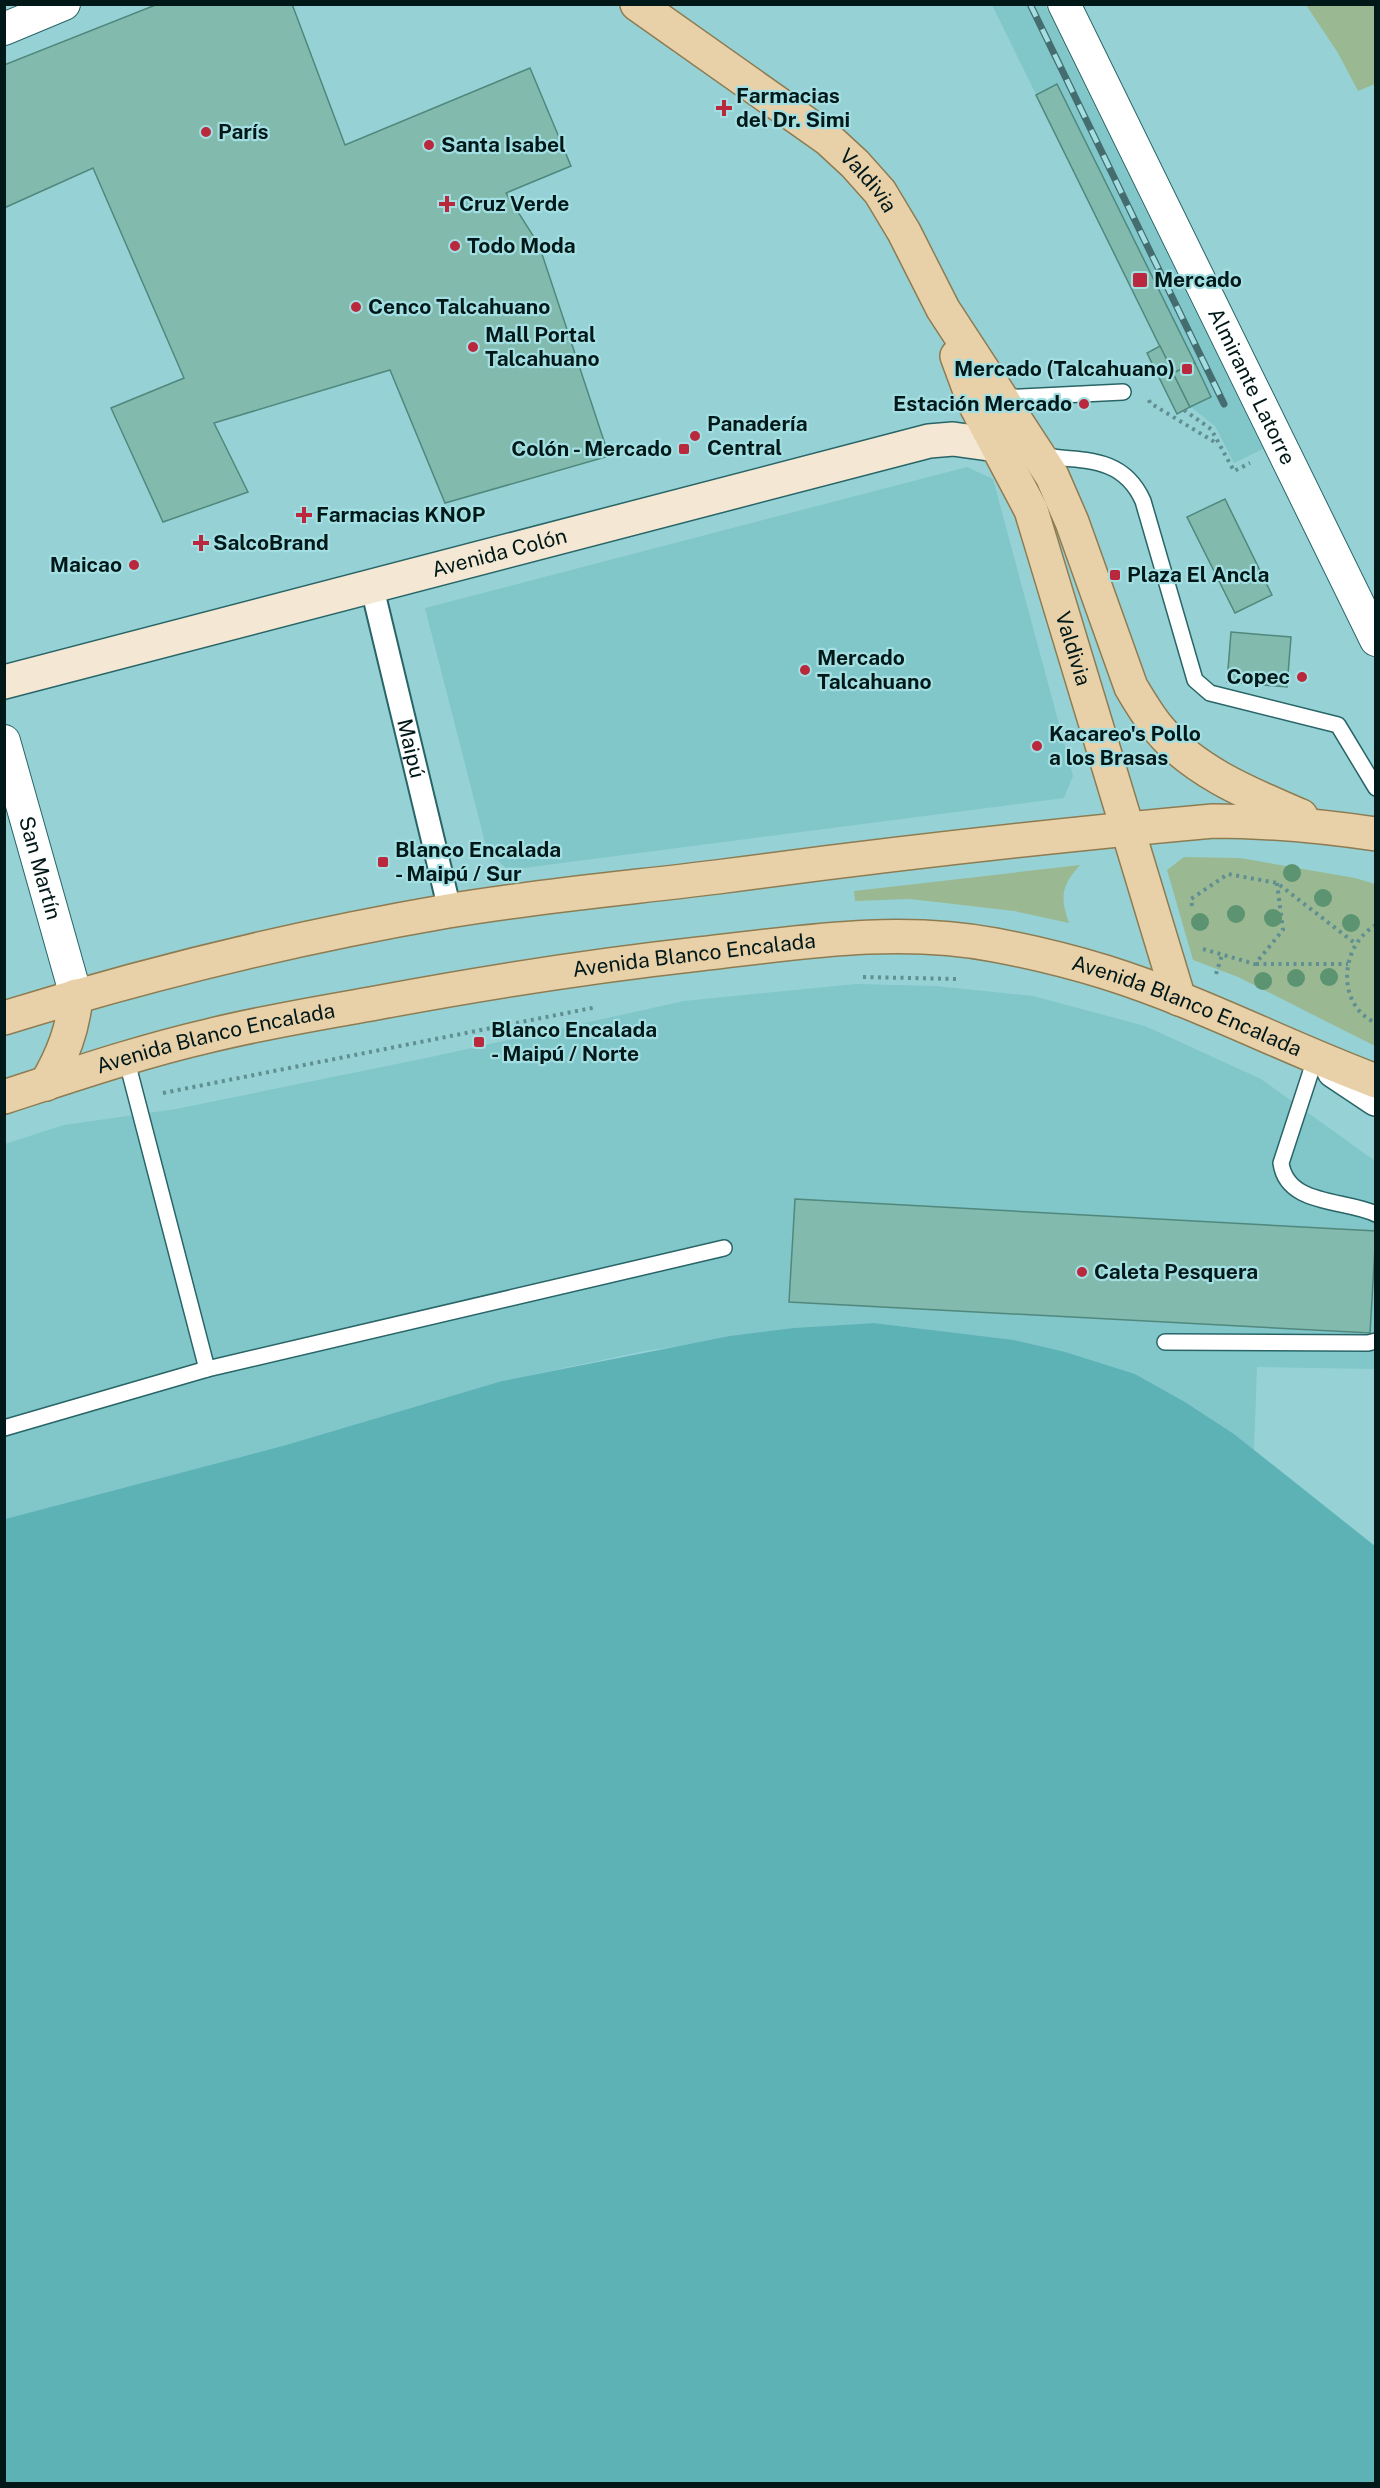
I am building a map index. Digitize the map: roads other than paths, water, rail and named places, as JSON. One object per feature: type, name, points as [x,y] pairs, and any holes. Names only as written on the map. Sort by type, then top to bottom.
[{"type":"main road","name":"Valdivia","points":[[637,4],[819,132],[855,164],[880,192],[943,309],[1040,456],[1064,500],[1131,687],[1151,718],[1178,747],[1201,765],[1265,801],[1325,826]]},
{"type":"main road","name":"Valdivia","points":[[943,309],[974,402],[1031,510],[1179,999]]},
{"type":"main road","name":"Avenida Colón","points":[[4,682],[929,441],[975,441],[996,446]]},
{"type":"main road","points":[[996,446],[1040,456]]},
{"type":"main road","points":[[4,1018],[191,964],[269,946],[450,911],[861,858],[1213,821],[1268,821],[1325,826],[1376,834]]},
{"type":"main road","name":"Avenida Blanco Encalada","points":[[4,1097],[126,1058],[264,1023],[459,987],[620,963],[846,937],[895,935],[992,944],[1107,972],[1179,999],[1316,1059],[1376,1081]]},
{"type":"main road","points":[[46,1084],[60,1060],[70,1035],[76,996]]},
{"type":"street","points":[[4,29],[64,4]]},
{"type":"street","name":"Almirante Latorre","points":[[1064,4],[1376,640]]},
{"type":"street","name":"Maipú","points":[[372,587],[450,911]]},
{"type":"street","name":"San Martín","points":[[4,741],[76,996]]},
{"type":"street","points":[[1316,1059],[1376,1100]]},
{"type":"lane","points":[[1000,398],[1123,392]]},
{"type":"lane","points":[[1040,456],[1104,464],[1115,468],[1136,485],[1143,501],[1195,680],[1210,693],[1338,726],[1376,788]]},
{"type":"lane","points":[[126,1058],[207,1369]]},
{"type":"lane","points":[[1316,1059],[1281,1163],[1283,1175],[1298,1192],[1376,1214]]},
{"type":"lane","points":[[4,1428],[207,1369],[724,1248]]},
{"type":"lane","points":[[1166,1342],[1368,1343],[1376,1341]]},
{"type":"railway","points":[[1030,4],[1224,404]]},
{"type":"place","name":"Farmacias del Dr. Simi","points":[[724,108]]},
{"type":"place","name":"París","points":[[206,132]]},
{"type":"place","name":"Santa Isabel","points":[[429,145]]},
{"type":"place","name":"Cruz Verde","points":[[447,204]]},
{"type":"place","name":"Todo Moda","points":[[455,246]]},
{"type":"place","name":"Mercado","points":[[1140,280]]},
{"type":"place","name":"Cenco Talcahuano","points":[[356,307]]},
{"type":"place","name":"Mall Portal Talcahuano","points":[[473,347]]},
{"type":"place","name":"Mercado (Talcahuano)","points":[[1187,369]]},
{"type":"place","name":"Estación Mercado","points":[[1084,404]]},
{"type":"place","name":"Panadería Central","points":[[695,436]]},
{"type":"place","name":"Colón - Mercado","points":[[684,449]]},
{"type":"place","name":"Farmacias KNOP","points":[[304,515]]},
{"type":"place","name":"SalcoBrand","points":[[201,543]]},
{"type":"place","name":"Maicao","points":[[134,565]]},
{"type":"place","name":"Plaza El Ancla","points":[[1115,575]]},
{"type":"place","name":"Mercado Talcahuano","points":[[805,670]]},
{"type":"place","name":"Copec","points":[[1302,677]]},
{"type":"place","name":"Kacareo's Pollo a los Brasas","points":[[1037,746]]},
{"type":"place","name":"Blanco Encalada - Maipú / Sur","points":[[383,862]]},
{"type":"place","name":"Blanco Encalada - Maipú / Norte","points":[[479,1042]]},
{"type":"place","name":"Caleta Pesquera","points":[[1082,1272]]}]
